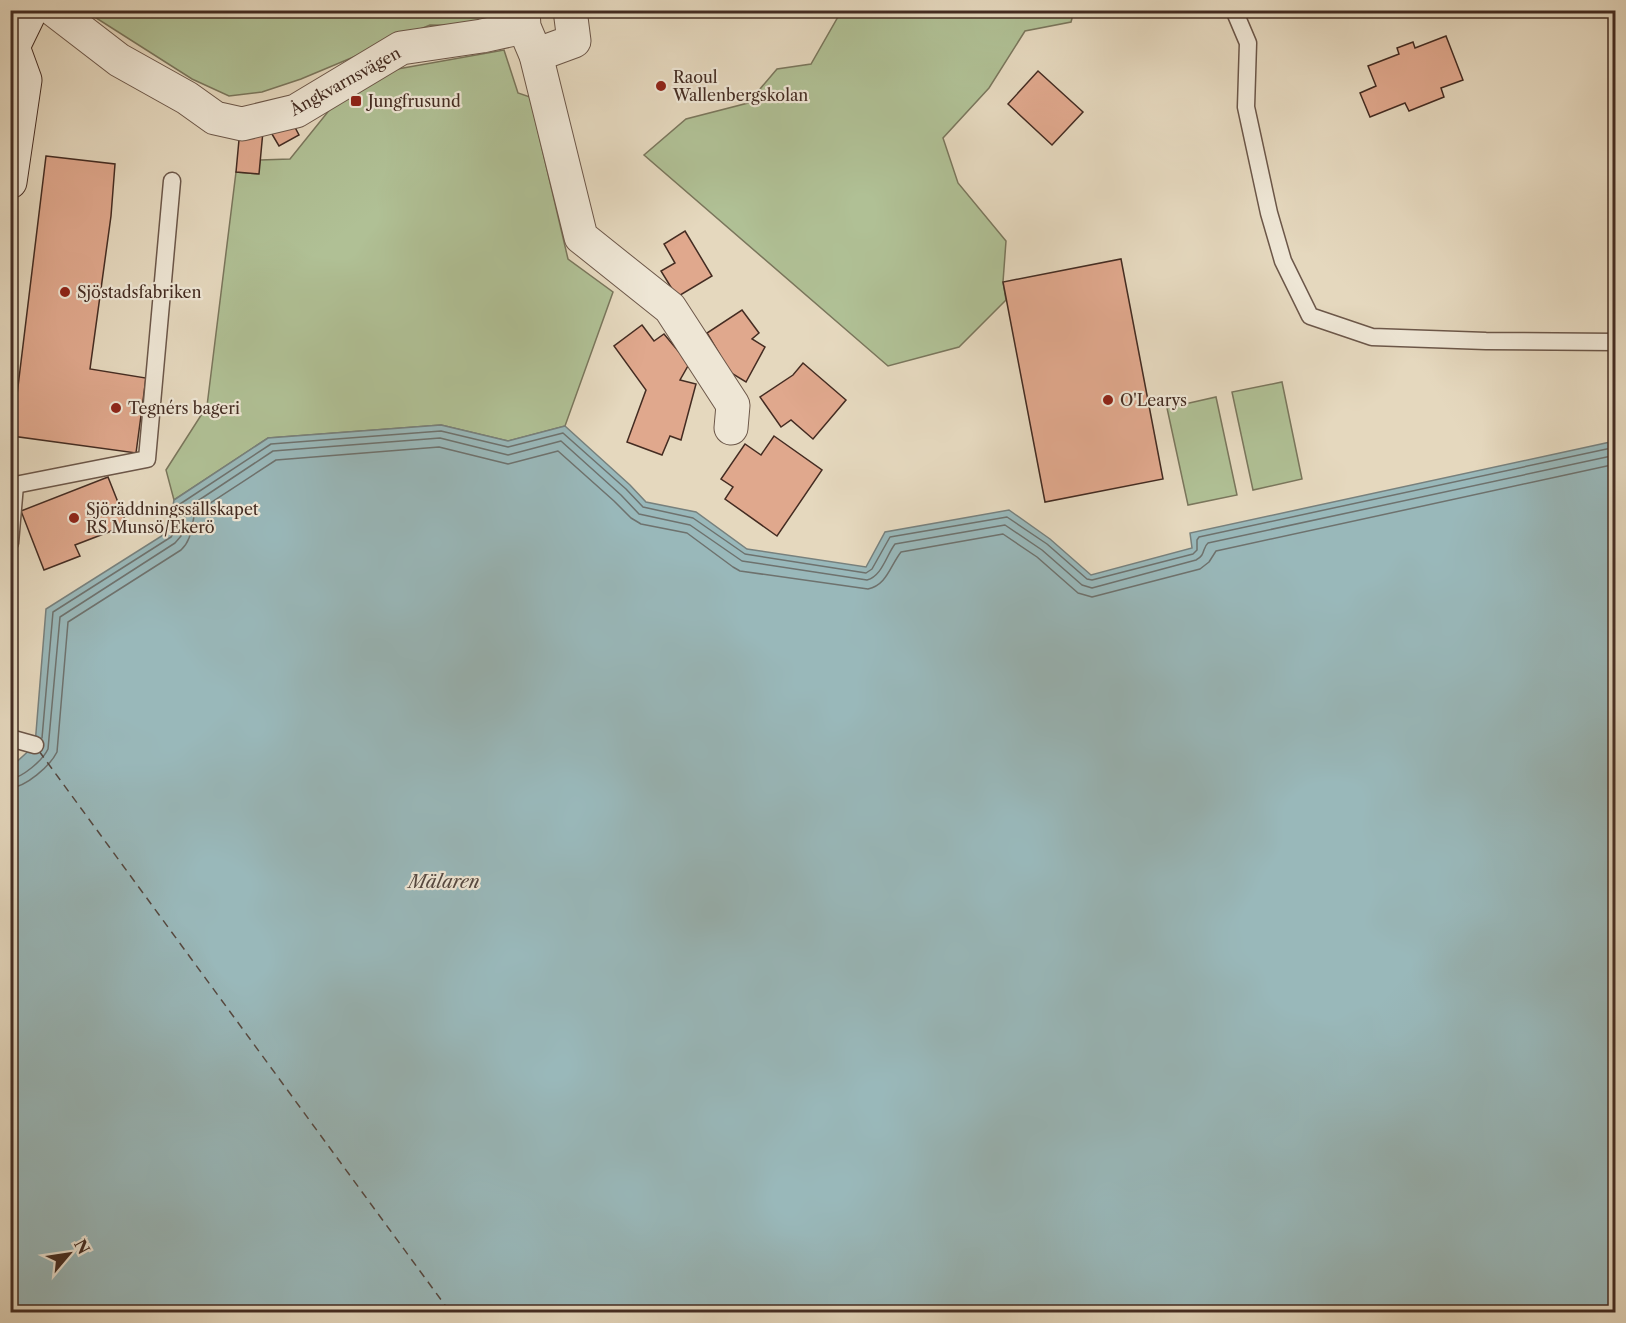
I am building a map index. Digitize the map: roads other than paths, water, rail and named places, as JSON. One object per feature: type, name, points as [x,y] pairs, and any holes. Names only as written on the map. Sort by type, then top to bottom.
[{"type":"street","points":[[10,182],[25,80],[12,48],[31,10]]},
{"type":"street","name":"Ångkvarnsvägen","points":[[54,10],[120,60],[187,98],[215,118],[242,124],[296,111],[401,48],[528,31],[573,41],[570,10]]},
{"type":"street","points":[[528,31],[581,237],[670,308],[733,405],[731,428]]},
{"type":"lane","points":[[1234,10],[1248,43],[1246,107],[1269,213],[1283,261],[1310,316],[1372,337],[1616,342]]},
{"type":"lane","points":[[10,543],[13,485],[147,459],[172,181]]},
{"type":"lane","points":[[10,738],[35,745]]},
{"type":"water","name":"Mälaren","points":[[441,425],[508,441],[565,426],[646,502],[696,512],[747,549],[866,567],[885,532],[1009,510],[1050,539],[1091,575],[1192,548],[1190,533],[1615,441],[1615,1312],[11,1312],[10,768],[35,745],[46,609],[168,532],[174,500],[268,438]]},
{"type":"place","name":"Raoul Wallenbergskolan","points":[[661,86]]},
{"type":"place","name":"Jungfrusund","points":[[356,101]]},
{"type":"place","name":"Sjöstadsfabriken","points":[[65,292]]},
{"type":"place","name":"O'Learys","points":[[1108,400]]},
{"type":"place","name":"Tegnérs bageri","points":[[116,408]]},
{"type":"place","name":"Sjöräddningssällskapet RS Munsö/Ekerö","points":[[74,518]]}]
